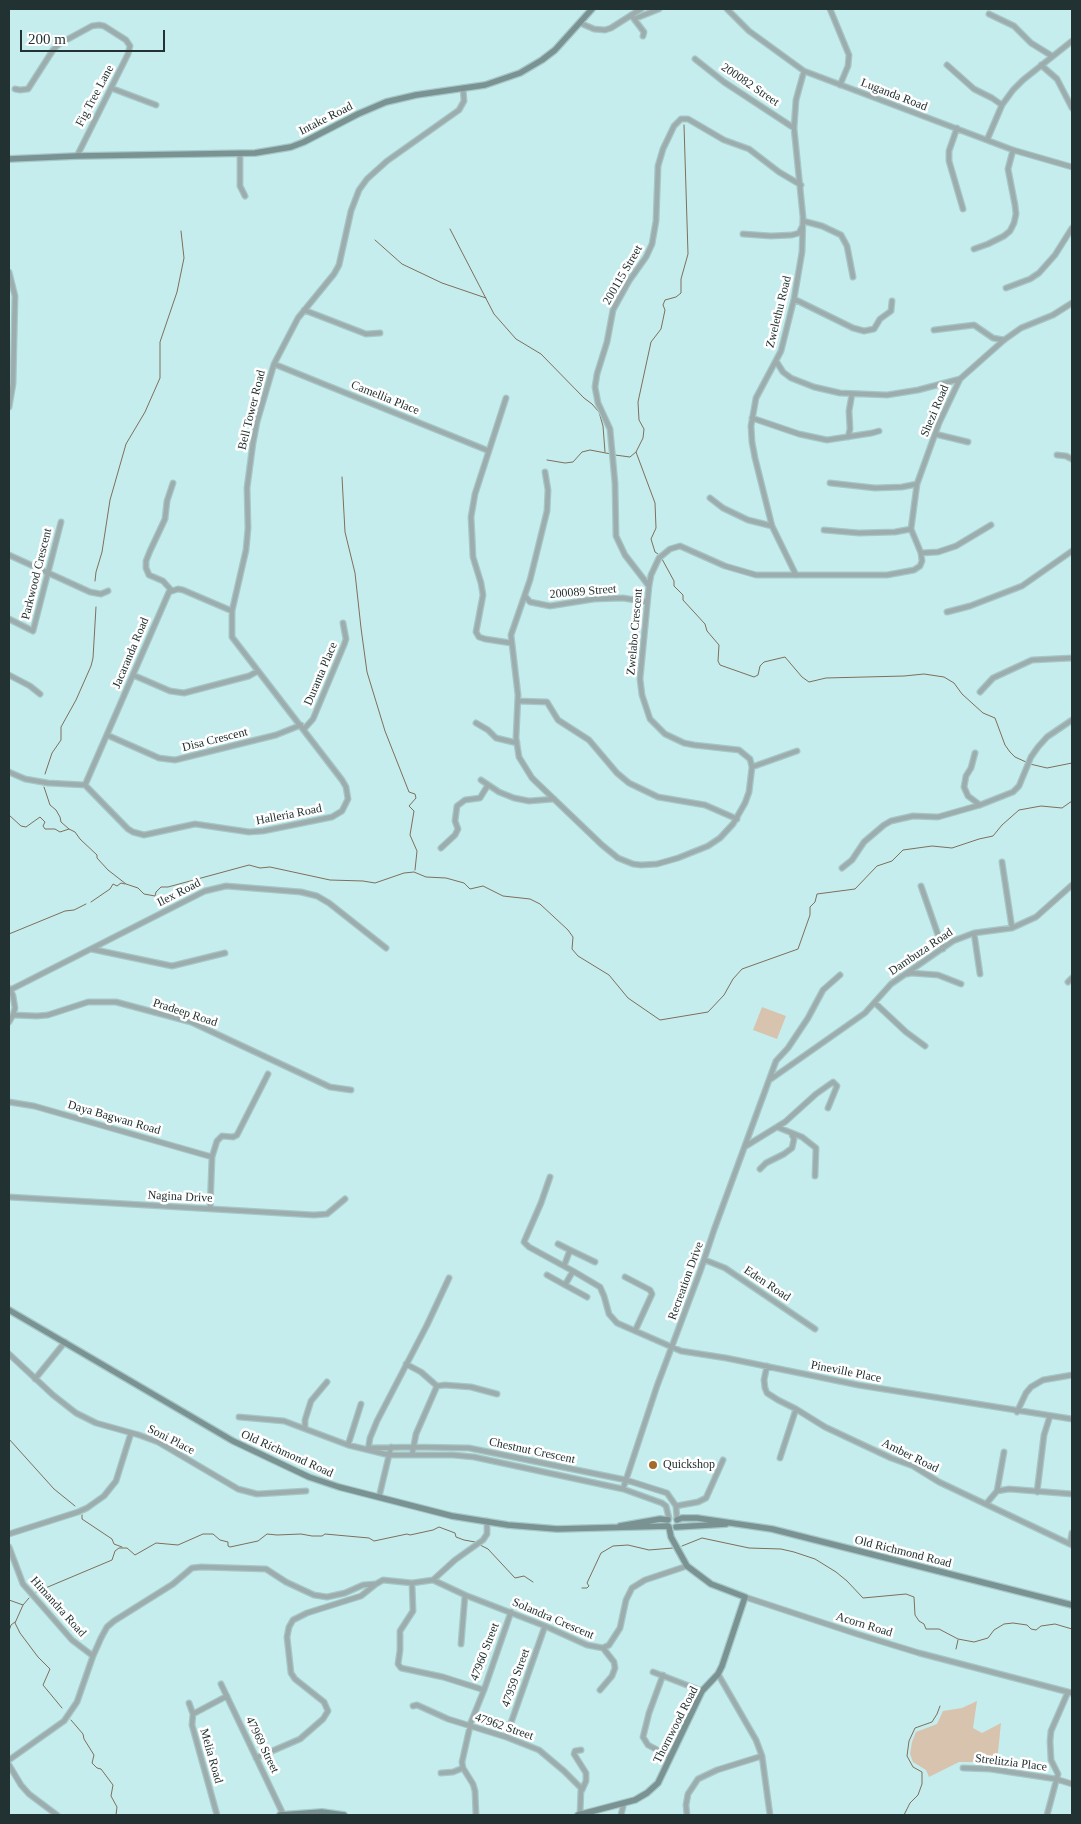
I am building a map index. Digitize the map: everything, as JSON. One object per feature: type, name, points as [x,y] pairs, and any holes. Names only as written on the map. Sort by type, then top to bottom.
[{"type":"street","name":"Intake Road","points":[[9,159],[240,153],[277,150],[304,142],[386,102],[416,95],[485,85],[505,79],[525,70],[555,50],[592,9]]},
{"type":"street","points":[[632,17],[641,9]]},
{"type":"street","points":[[580,23],[594,29],[605,30],[632,17],[658,9]]},
{"type":"street","name":"Luganda Road","points":[[727,9],[754,35],[804,71],[1013,150],[1072,167]]},
{"type":"street","points":[[830,9],[850,55],[848,66],[840,84]]},
{"type":"street","points":[[989,14],[1014,26],[1031,43],[1052,56]]},
{"type":"street","points":[[632,17],[644,32],[643,36]]},
{"type":"street","name":"Fig Tree Lane","points":[[15,89],[24,90],[31,85],[53,50],[59,44],[92,26],[99,24],[126,40],[130,46],[128,54],[76,156]]},
{"type":"street","points":[[987,140],[1002,105],[1023,80],[1072,41]]},
{"type":"street","name":"200082 Street","points":[[694,59],[724,82],[794,128]]},
{"type":"street","points":[[947,65],[974,89],[1002,105]]},
{"type":"street","points":[[1041,65],[1056,79],[1072,108]]},
{"type":"street","name":"Zwelethu Road","points":[[796,575],[772,526],[752,442],[752,418],[756,398],[781,351],[794,299],[802,252],[801,185],[794,128],[796,100],[804,71]]},
{"type":"street","points":[[111,88],[156,105]]},
{"type":"street","name":"Bell Tower Road","points":[[348,799],[346,787],[342,780],[232,637],[232,611],[246,550],[248,528],[247,488],[253,444],[257,422],[274,364],[298,318],[334,274],[339,265],[355,200],[367,180],[387,161],[459,110],[464,102],[463,88]]},
{"type":"street","name":"200115 Street","points":[[649,586],[625,555],[617,541],[615,532],[615,483],[610,429],[596,394],[597,377],[607,342],[613,310],[652,244],[656,221],[658,166],[663,149],[677,122],[684,118],[724,140],[750,149],[801,185]]},
{"type":"street","points":[[957,128],[949,151],[949,161],[964,209]]},
{"type":"street","points":[[974,248],[1004,236],[1010,231],[1014,223],[1015,205],[1008,169],[1013,150]]},
{"type":"street","points":[[240,153],[240,186],[245,196]]},
{"type":"street","points":[[743,234],[771,236],[796,234],[799,233],[803,223],[822,226],[841,236],[847,246],[853,277]]},
{"type":"street","points":[[1006,288],[1030,279],[1039,273],[1056,255],[1072,228]]},
{"type":"street","points":[[9,272],[15,296],[9,407]]},
{"type":"street","points":[[794,299],[853,328],[864,331],[872,330],[880,319],[891,311],[892,301]]},
{"type":"street","name":"Shezi Road","points":[[911,530],[917,484],[935,434],[960,379],[1004,340],[1021,328],[1053,315],[1072,303]]},
{"type":"street","points":[[304,310],[366,334],[380,333]]},
{"type":"street","points":[[934,330],[974,325],[993,338],[1004,340]]},
{"type":"street","points":[[776,361],[783,372],[792,378],[828,391],[852,394],[899,394],[960,379]]},
{"type":"street","name":"Camellia Place","points":[[274,364],[489,451]]},
{"type":"street","points":[[848,437],[852,394]]},
{"type":"street","points":[[506,398],[475,494],[471,517],[473,557],[481,584],[482,595],[476,632],[479,637],[485,639],[511,643]]},
{"type":"street","points":[[752,418],[784,430],[827,440],[872,433],[879,430]]},
{"type":"street","points":[[935,434],[968,442]]},
{"type":"street","points":[[1057,455],[1066,456],[1072,460]]},
{"type":"street","points":[[545,472],[548,490],[547,511],[525,596],[512,628],[511,643],[516,667],[518,700],[517,743],[519,757],[528,773],[602,845],[618,858],[633,864],[657,864],[708,846],[720,838],[736,819],[745,803],[749,792],[752,767],[797,751]]},
{"type":"street","points":[[173,483],[167,501],[165,519],[146,561],[146,568],[149,574],[163,581],[172,590],[183,590],[232,611]]},
{"type":"street","points":[[830,483],[875,488],[902,487],[917,484]]},
{"type":"street","points":[[710,498],[723,508],[748,520],[772,526]]},
{"type":"street","name":"Parkwood Crescent","points":[[9,619],[32,631],[61,522]]},
{"type":"street","points":[[824,530],[859,533],[911,530],[921,553],[938,552],[956,546],[991,525]]},
{"type":"street","name":"Zwelabo Crescent","points":[[752,767],[750,759],[740,750],[684,743],[665,734],[650,719],[642,695],[640,679],[649,586],[651,575],[659,558],[664,552],[676,547],[686,548],[725,566],[756,575],[887,575],[901,574],[914,570],[920,566],[922,561],[921,553]]},
{"type":"street","points":[[947,612],[970,606],[1022,586],[1072,552]]},
{"type":"street","points":[[9,555],[90,592],[101,594],[108,591]]},
{"type":"street","name":"Jacaranda Road","points":[[85,784],[167,596],[172,590]]},
{"type":"street","name":"200089 Street","points":[[525,596],[530,602],[550,606],[594,598],[623,598],[647,602]]},
{"type":"street","name":"Duranta Place","points":[[302,727],[312,719],[344,645],[346,639],[343,623]]},
{"type":"street","points":[[980,692],[993,678],[1032,660],[1072,658]]},
{"type":"street","points":[[133,675],[170,691],[184,693],[249,676],[258,671]]},
{"type":"street","points":[[9,675],[30,686],[40,694]]},
{"type":"street","points":[[518,700],[547,702],[558,720],[589,740],[617,773],[629,783],[658,797],[705,804],[736,819]]},
{"type":"street","points":[[842,868],[852,860],[864,842],[884,824],[913,816],[938,817],[980,805],[1014,792],[1031,757],[1048,738],[1072,720]]},
{"type":"street","points":[[476,723],[488,730],[496,738],[517,743]]},
{"type":"street","name":"Disa Crescent","points":[[107,735],[159,758],[175,760],[302,727]]},
{"type":"street","points":[[975,753],[964,787],[968,796],[980,805]]},
{"type":"street","points":[[9,772],[25,779],[48,783],[85,784]]},
{"type":"street","points":[[481,780],[499,792],[524,800],[554,799]]},
{"type":"street","name":"Halleria Road","points":[[85,784],[128,829],[144,835],[195,824],[249,832],[270,830],[332,817],[342,811],[348,799]]},
{"type":"street","points":[[441,848],[455,835],[458,828],[455,821],[457,806],[465,800],[480,798],[488,785]]},
{"type":"street","points":[[1002,862],[1012,928]]},
{"type":"street","name":"Dambuza Road","points":[[770,1080],[865,1013],[891,984],[963,936],[1012,928],[1036,917],[1072,885]]},
{"type":"street","name":"Ilex Road","points":[[10,989],[91,950],[205,891],[226,886],[301,892],[317,896],[329,903],[386,948]]},
{"type":"street","points":[[921,886],[943,949]]},
{"type":"street","points":[[974,933],[980,974]]},
{"type":"street","points":[[91,950],[164,966],[172,966],[225,953]]},
{"type":"street","points":[[902,976],[911,973],[938,975],[961,984]]},
{"type":"street","name":"Recreation Drive","points":[[623,1489],[657,1386],[705,1260],[776,1061],[804,1024],[823,990],[840,975]]},
{"type":"street","points":[[9,1022],[13,1015],[14,1002],[10,989]]},
{"type":"street","name":"Pradeep Road","points":[[13,1015],[42,1016],[88,1002],[116,1002],[191,1022],[330,1087],[351,1090]]},
{"type":"street","points":[[875,1003],[906,1032],[925,1046]]},
{"type":"street","points":[[210,1209],[212,1157],[217,1141],[220,1137],[233,1138],[236,1135],[268,1074]]},
{"type":"street","points":[[745,1146],[785,1122],[816,1094],[833,1082],[837,1086],[828,1108]]},
{"type":"street","name":"Daya Bagwan Road","points":[[9,1102],[34,1106],[212,1157]]},
{"type":"street","points":[[777,1127],[802,1137],[816,1148],[816,1176]]},
{"type":"street","points":[[760,1169],[766,1163],[792,1148],[794,1139],[791,1133]]},
{"type":"street","name":"Pineville Place","points":[[550,1177],[524,1242],[529,1248],[574,1271],[600,1287],[611,1318],[635,1331],[672,1348],[694,1354],[767,1366],[858,1386],[1072,1419]]},
{"type":"street","name":"Nagina Drive","points":[[9,1197],[321,1215],[331,1211],[345,1200]]},
{"type":"street","points":[[558,1244],[595,1262]]},
{"type":"street","points":[[564,1266],[570,1250]]},
{"type":"street","name":"Eden Road","points":[[705,1260],[725,1268],[815,1329]]},
{"type":"street","points":[[565,1285],[574,1271]]},
{"type":"street","points":[[547,1275],[587,1297]]},
{"type":"street","points":[[625,1277],[650,1290],[652,1294],[635,1331]]},
{"type":"street","points":[[368,1449],[371,1434],[428,1325],[449,1278]]},
{"type":"street","name":"Old Richmond Road","points":[[9,1310],[208,1427],[256,1453],[309,1477],[339,1487],[452,1516],[508,1525],[557,1529],[625,1524],[728,1524]]},
{"type":"street","points":[[35,1378],[65,1342]]},
{"type":"street","name":"Soni Place","points":[[9,1354],[76,1413],[96,1423],[158,1442],[245,1492],[264,1494],[306,1491]]},
{"type":"street","points":[[406,1364],[421,1372],[437,1386],[465,1387],[497,1394]]},
{"type":"street","name":"Amber Road","points":[[767,1366],[764,1380],[767,1392],[778,1400],[796,1408],[825,1427],[891,1458],[913,1466],[939,1482],[1071,1545]]},
{"type":"street","points":[[1017,1412],[1026,1392],[1031,1388],[1043,1380],[1072,1375]]},
{"type":"street","points":[[304,1428],[311,1401],[327,1382]]},
{"type":"street","points":[[412,1454],[416,1434],[437,1386]]},
{"type":"street","points":[[348,1445],[361,1404]]},
{"type":"street","points":[[780,1458],[796,1408]]},
{"type":"street","points":[[1037,1492],[1044,1435],[1050,1416]]},
{"type":"street","name":"Chestnut Crescent","points":[[239,1417],[284,1421],[361,1449],[390,1447],[468,1448],[626,1480],[667,1492],[676,1506]]},
{"type":"street","points":[[9,1534],[78,1512],[104,1496],[116,1481],[131,1433]]},
{"type":"street","points":[[379,1497],[390,1447]]},
{"type":"street","name":"Chestnut Crescent","points":[[368,1449],[389,1455],[453,1455],[490,1460],[623,1489],[662,1503],[666,1506],[671,1524]]},
{"type":"street","points":[[986,1504],[996,1491],[1004,1452]]},
{"type":"street","points":[[671,1524],[678,1524],[676,1506],[698,1502],[706,1498],[723,1460]]},
{"type":"street","points":[[996,1491],[1009,1490],[1072,1494]]},
{"type":"street","name":"Old Richmond Road","points":[[677,1519],[697,1518],[772,1529],[1072,1605]]},
{"type":"street","points":[[9,1760],[56,1727],[71,1712],[77,1702],[93,1656],[107,1627],[118,1618],[176,1583],[189,1570],[201,1567],[266,1569],[286,1582],[314,1595],[327,1597],[352,1591],[363,1585],[376,1584],[387,1580],[412,1583],[433,1580],[455,1560],[483,1540],[487,1534],[487,1521]]},
{"type":"street","name":"Acorn Road","points":[[671,1524],[672,1540],[687,1566],[711,1584],[745,1597],[910,1650],[1070,1692]]},
{"type":"street","points":[[1071,1545],[1072,1533]]},
{"type":"street","name":"Himandra Road","points":[[9,1547],[17,1573],[23,1584],[72,1640],[93,1656]]},
{"type":"street","name":"Solandra Crescent","points":[[433,1580],[587,1645],[603,1648],[609,1645],[620,1628],[626,1600],[632,1588],[645,1580],[687,1566]]},
{"type":"street","name":"47960 Street","points":[[412,1583],[413,1611],[401,1628],[398,1665],[416,1672],[443,1677],[484,1690],[511,1612]]},
{"type":"street","points":[[256,1758],[300,1739],[327,1715],[328,1709],[324,1702],[295,1679],[291,1673],[287,1637],[289,1626],[293,1620],[307,1613],[362,1596],[376,1584]]},
{"type":"street","points":[[461,1644],[465,1595]]},
{"type":"street","name":"Thornwood Road","points":[[579,1815],[624,1803],[642,1796],[658,1783],[702,1691],[718,1674],[745,1597]]},
{"type":"street","name":"47959 Street","points":[[506,1737],[545,1626]]},
{"type":"street","points":[[600,1690],[612,1676],[615,1668],[614,1662],[603,1648]]},
{"type":"street","points":[[653,1672],[702,1691]]},
{"type":"street","points":[[718,1674],[756,1740],[762,1756],[770,1815]]},
{"type":"street","points":[[663,1675],[649,1713],[643,1737],[648,1745],[667,1755],[669,1759]]},
{"type":"street","name":"47969 Street","points":[[221,1684],[282,1815]]},
{"type":"street","points":[[476,1815],[473,1784],[463,1768],[462,1762],[471,1726],[484,1690]]},
{"type":"street","name":"Strelitzia Place","points":[[1056,1779],[1058,1774],[1051,1760],[1050,1741],[1052,1731],[1070,1692]]},
{"type":"street","points":[[193,1714],[227,1696]]},
{"type":"street","name":"Melia Road","points":[[189,1703],[193,1714],[192,1725],[217,1815]]},
{"type":"street","name":"47962 Street","points":[[413,1706],[417,1705],[448,1719],[530,1745],[545,1754],[582,1790]]},
{"type":"street","points":[[579,1815],[586,1773],[574,1754],[575,1751],[581,1750]]},
{"type":"street","points":[[687,1815],[688,1794],[698,1779],[717,1770],[762,1756]]},
{"type":"street","points":[[9,1765],[20,1785],[57,1815]]},
{"type":"street","points":[[441,1773],[453,1772],[463,1768]]},
{"type":"street","name":"Strelitzia Place","points":[[964,1768],[990,1769],[1056,1779],[1072,1784]]},
{"type":"street","points":[[1047,1815],[1056,1779]]},
{"type":"street","points":[[621,1815],[624,1803]]},
{"type":"street","points":[[282,1815],[322,1812],[344,1815]]},
{"type":"shaded area","points":[[762,1007],[786,1016],[777,1039],[753,1030]]},
{"type":"shaded area","points":[[977,1701],[973,1728],[982,1733],[1001,1723],[997,1762],[959,1762],[929,1777],[926,1770],[913,1762],[910,1754],[916,1732],[937,1724],[943,1711],[962,1708]]},
{"type":"waterway","points":[[658,554],[655,552],[651,539],[656,528],[655,503],[636,452],[643,438],[644,429],[639,420],[638,402],[651,342],[661,329],[665,310],[663,305],[665,300],[676,297],[681,293],[681,279],[688,254],[684,125]]},
{"type":"waterway","points":[[450,229],[494,314],[516,339],[541,354],[599,412],[603,426],[605,452]]},
{"type":"waterway","points":[[95,581],[102,552],[110,500],[126,444],[145,412],[160,378],[160,342],[177,292],[184,258],[181,231]]},
{"type":"waterway","points":[[375,240],[402,264],[442,283],[486,298]]},
{"type":"waterway","points":[[547,460],[565,463],[573,462],[582,452],[590,450],[611,454]]},
{"type":"waterway","points":[[615,455],[630,457],[636,452]]},
{"type":"waterway","points":[[342,477],[345,532],[355,573],[367,672],[385,731],[409,792],[415,794],[416,798],[409,806],[414,811],[410,835],[417,851],[415,870]]},
{"type":"waterway","points":[[662,559],[674,581],[674,586],[683,595],[683,600],[705,624],[707,631],[719,645],[718,661],[720,665],[754,677],[758,675],[760,666],[764,662],[785,657],[802,677],[809,682],[826,678],[924,674],[944,677],[954,683],[962,694],[983,713],[995,718],[1005,745],[1015,757],[1026,762]]},
{"type":"waterway","points":[[45,774],[52,753],[61,740],[61,727],[76,700],[91,666],[96,607]]},
{"type":"waterway","points":[[1030,764],[1047,768],[1072,763]]},
{"type":"waterway","points":[[44,787],[50,805],[56,810],[61,822],[69,829]]},
{"type":"waterway","points":[[9,815],[21,826],[26,827],[40,817],[45,822],[43,826],[45,829],[55,829],[60,832],[69,829],[75,832],[97,855],[97,858],[108,870],[126,884],[138,888],[144,894],[155,896],[161,887],[168,887],[249,865],[260,868],[270,867],[330,880],[375,883],[404,873],[414,872],[426,877],[446,878],[464,883],[470,889],[483,886],[503,896],[530,899],[540,904],[568,930],[573,937],[572,949],[578,956],[609,975],[628,998],[660,1020],[708,1012],[724,995],[733,979],[742,969],[798,949],[810,915],[810,907],[815,902],[817,894],[855,889],[877,866],[892,861],[903,850],[932,846],[952,848],[993,836],[1019,810],[1041,806],[1062,808],[1072,801]]},
{"type":"waterway","points":[[91,902],[110,889],[113,884],[117,886],[121,883],[125,884]]},
{"type":"waterway","points":[[9,934],[86,904]]},
{"type":"waterway","points":[[9,1439],[54,1489],[75,1506]]},
{"type":"waterway","points":[[82,1515],[82,1519],[112,1539],[114,1544],[122,1547]]},
{"type":"waterway","points":[[36,1592],[112,1560],[115,1551],[119,1548],[127,1548],[135,1555],[156,1543],[178,1545],[203,1534],[213,1534],[220,1540],[228,1542],[230,1547],[258,1541],[267,1534],[301,1534],[312,1536],[322,1536],[325,1534],[369,1538],[374,1541],[410,1535],[439,1527],[455,1533],[456,1537],[475,1542]]},
{"type":"waterway","points":[[682,1546],[702,1538],[749,1548],[781,1549],[815,1559],[836,1572],[863,1598],[906,1594],[914,1597],[915,1615],[924,1624],[926,1629],[939,1629],[958,1639],[974,1642],[988,1638],[994,1630],[1004,1624],[1013,1623],[1027,1625],[1031,1629],[1036,1630],[1041,1626],[1055,1624],[1072,1629]]},
{"type":"waterway","points":[[480,1545],[488,1549],[515,1578],[524,1576],[533,1582]]},
{"type":"waterway","points":[[582,1588],[589,1586],[587,1583],[601,1553],[613,1546],[628,1545],[649,1550],[673,1548]]},
{"type":"waterway","points":[[9,1600],[23,1605],[29,1598]]},
{"type":"waterway","points":[[23,1605],[15,1623],[38,1657],[50,1669],[43,1685],[62,1708]]},
{"type":"waterway","points":[[9,1631],[11,1625],[15,1622]]},
{"type":"waterway","points":[[956,1649],[958,1640]]},
{"type":"waterway","points":[[904,1815],[910,1803],[918,1795],[922,1784],[922,1772],[913,1767],[907,1756],[909,1741],[915,1728],[932,1722],[940,1706]]},
{"type":"waterway","points":[[71,1720],[83,1734],[94,1755],[92,1763],[101,1769],[113,1785],[111,1796],[117,1807],[116,1815]]},
{"type":"place","name":"Quickshop","points":[[653,1465]]}]
